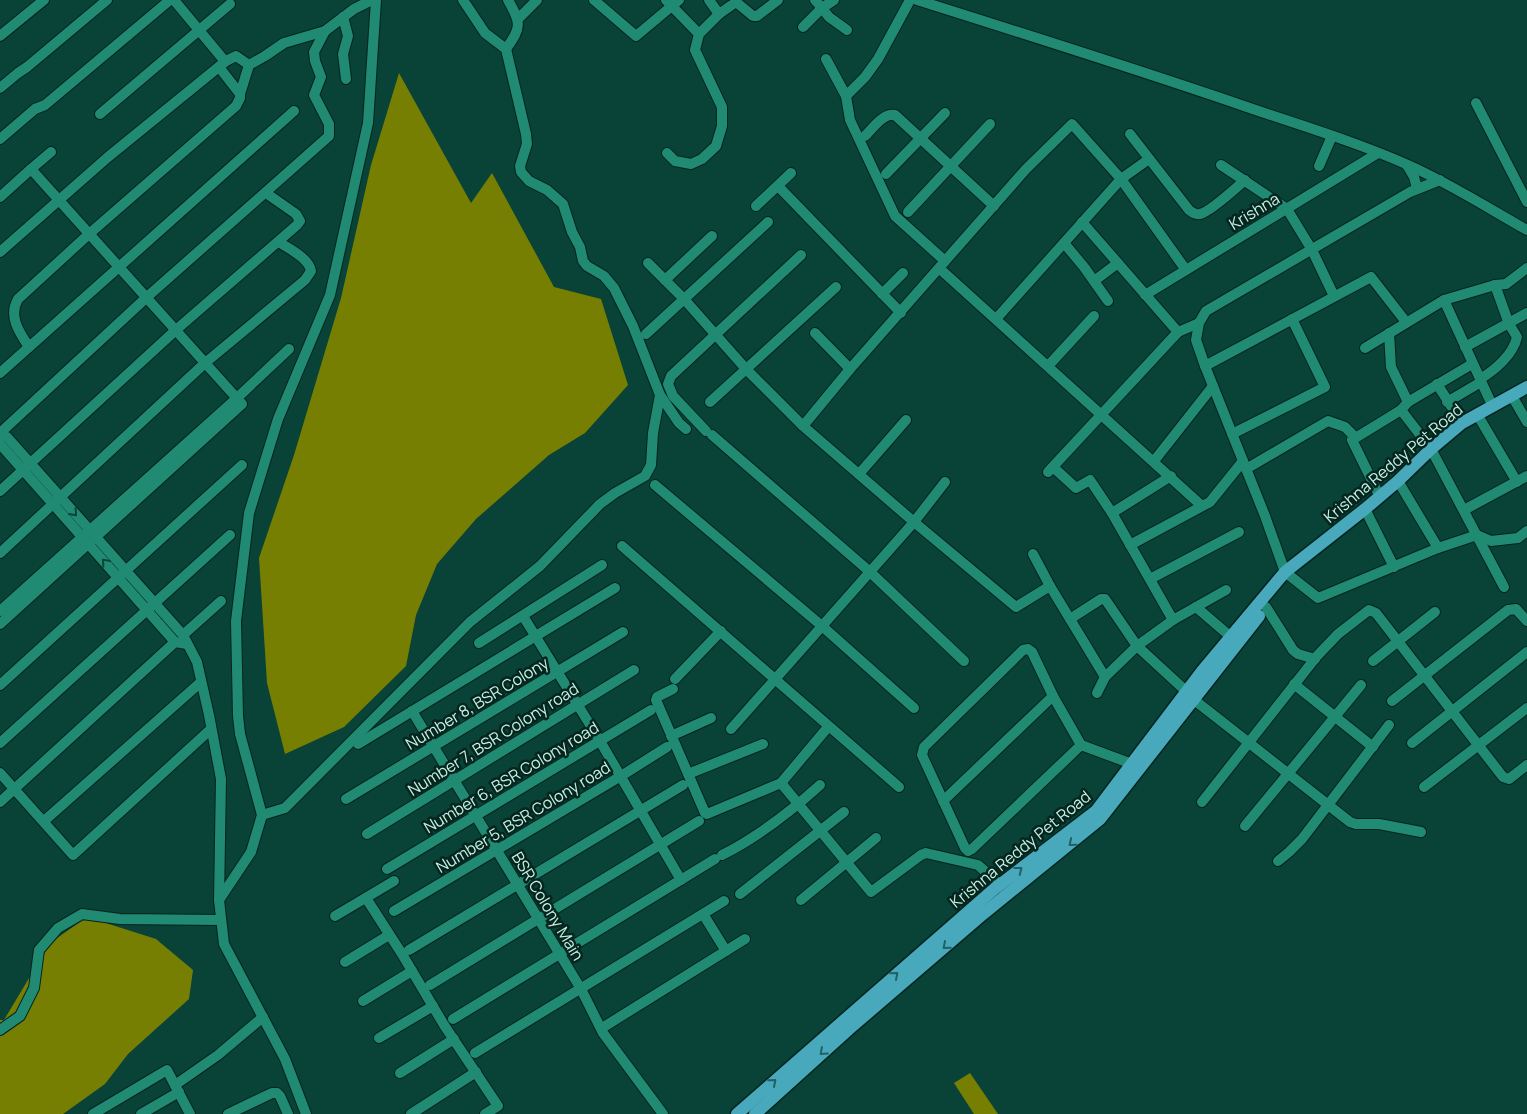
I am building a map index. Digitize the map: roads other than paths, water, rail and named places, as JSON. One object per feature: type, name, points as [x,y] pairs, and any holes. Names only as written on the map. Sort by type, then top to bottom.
[{"type":"main road","name":"Krishna Reddy Pet Road","points":[[755,1114],[849,1028],[960,933],[1100,819],[1190,696],[1231,636],[1285,572],[1365,509],[1462,423],[1527,387]]},
{"type":"main road","name":"Krishna Reddy Pet Road","points":[[736,1114],[1000,885],[1096,811],[1132,764],[1275,596],[1285,572]]},
{"type":"street","points":[[0,36],[44,0]]},
{"type":"street","points":[[0,88],[107,0]]},
{"type":"street","points":[[0,139],[35,109],[45,105],[170,0]]},
{"type":"street","points":[[174,0],[200,31],[240,94]]},
{"type":"street","points":[[29,347],[19,331],[13,314],[14,306],[18,299],[89,234],[236,106],[249,65],[284,43],[324,31],[354,8],[374,0],[368,123],[330,295],[278,419],[249,513],[236,621],[238,716],[240,734],[262,815],[251,852],[219,900]]},
{"type":"street","points":[[463,0],[485,33],[506,49],[526,134],[527,144],[520,166],[521,172],[529,181],[557,197],[567,210],[572,232],[580,247],[583,261],[587,266],[604,276],[614,288],[633,326],[660,395],[679,423],[686,429]]},
{"type":"street","points":[[506,49],[518,31],[518,19],[508,0]]},
{"type":"street","points":[[518,19],[537,0]]},
{"type":"street","points":[[594,0],[636,36],[672,2],[699,34]]},
{"type":"street","points":[[709,0],[719,14]]},
{"type":"street","points":[[667,153],[675,161],[691,164],[702,159],[716,146],[722,126],[722,107],[695,50],[699,34],[719,14],[736,1],[753,16],[757,16],[778,0]]},
{"type":"street","points":[[803,27],[818,4],[834,0]]},
{"type":"street","points":[[846,96],[865,77],[878,59],[910,0]]},
{"type":"street","points":[[917,0],[1126,66],[1378,153],[1440,180],[1527,230]]},
{"type":"street","points":[[100,114],[230,4]]},
{"type":"street","points":[[818,4],[829,17],[847,30]]},
{"type":"street","points":[[343,17],[348,36],[343,54],[346,79]]},
{"type":"street","points":[[306,1114],[285,1059],[224,944],[219,900],[221,779],[210,715],[197,662],[185,640],[150,606],[27,466],[7,437],[0,434],[147,297],[329,136],[329,124],[314,95],[321,77],[314,52],[324,31]]},
{"type":"street","points":[[0,252],[169,106],[222,64],[236,56],[249,65]]},
{"type":"street","points":[[826,59],[846,96],[850,120],[895,216],[996,319],[1202,506]]},
{"type":"street","points":[[1476,104],[1527,202]]},
{"type":"street","points":[[0,373],[294,111]]},
{"type":"street","points":[[886,174],[945,112]]},
{"type":"street","points":[[865,136],[884,116],[895,114],[994,206]]},
{"type":"street","points":[[908,212],[990,124]]},
{"type":"street","points":[[803,426],[850,369],[1026,169],[1072,124],[1121,179],[1186,270]]},
{"type":"street","points":[[1130,134],[1193,214],[1208,211],[1245,180]]},
{"type":"street","points":[[1319,166],[1332,136]]},
{"type":"street","points":[[0,196],[51,152]]},
{"type":"street","name":"Krishna","points":[[1145,294],[1378,153]]},
{"type":"street","points":[[996,319],[1121,179],[1149,159]]},
{"type":"street","points":[[1221,165],[1287,208],[1312,250],[1334,296]]},
{"type":"street","points":[[1407,165],[1414,176],[1417,188]]},
{"type":"street","points":[[31,169],[177,329],[237,398]]},
{"type":"street","points":[[756,206],[791,173]]},
{"type":"street","points":[[1440,180],[1417,188],[1206,311],[1199,323],[1196,340],[1285,572],[1318,598],[1438,548],[1477,535],[1491,541],[1518,538],[1527,531]]},
{"type":"street","points":[[778,186],[900,313]]},
{"type":"street","points":[[0,491],[177,329],[297,225],[300,218],[266,193]]},
{"type":"street","points":[[646,334],[768,222]]},
{"type":"street","points":[[1082,222],[1178,332]]},
{"type":"street","points":[[665,280],[712,236]]},
{"type":"street","points":[[0,553],[205,363],[310,275],[310,266],[307,262],[278,242]]},
{"type":"street","points":[[1064,242],[1108,301]]},
{"type":"street","points":[[801,255],[671,376],[668,384],[674,396],[709,433],[869,571],[964,661]]},
{"type":"street","points":[[648,263],[684,299],[746,369],[803,426],[1016,607],[1050,586]]},
{"type":"street","points":[[1094,281],[1118,263]]},
{"type":"street","points":[[1366,348],[1444,300],[1495,285],[1506,284],[1527,268]]},
{"type":"street","points":[[882,294],[903,273]]},
{"type":"street","points":[[1205,366],[1371,278],[1406,322]]},
{"type":"street","points":[[1447,402],[1495,370],[1515,346],[1517,337],[1509,324],[1495,285]]},
{"type":"street","points":[[710,402],[836,287]]},
{"type":"street","points":[[1444,300],[1492,405]]},
{"type":"street","points":[[1465,347],[1509,324],[1527,312]]},
{"type":"street","points":[[1048,366],[1094,316]]},
{"type":"street","points":[[1232,434],[1324,387],[1292,319]]},
{"type":"street","points":[[1173,620],[1112,514],[1090,480],[1076,488],[1050,470],[1178,332],[1199,323]]},
{"type":"street","points":[[815,333],[850,369]]},
{"type":"street","points":[[1389,333],[1391,367],[1408,402]]},
{"type":"street","points":[[0,624],[289,348]]},
{"type":"street","points":[[1380,496],[1352,440],[1401,410],[1408,402],[1472,364]]},
{"type":"street","points":[[1437,384],[1462,423]]},
{"type":"street","points":[[1154,461],[1213,386]]},
{"type":"street","points":[[262,815],[277,812],[288,805],[470,622],[540,566],[600,504],[645,476],[651,465],[653,433],[660,395]]},
{"type":"street","points":[[1512,396],[1527,422]]},
{"type":"street","points":[[1401,410],[1431,449],[1504,587]]},
{"type":"street","points":[[1477,414],[1517,482]]},
{"type":"street","points":[[859,474],[906,420]]},
{"type":"street","points":[[1130,545],[1210,502],[1244,465],[1328,421],[1345,427],[1355,437]]},
{"type":"street","points":[[0,444],[27,466]]},
{"type":"street","points":[[0,685],[242,465]]},
{"type":"street","points":[[1112,514],[1170,476]]},
{"type":"street","points":[[1464,510],[1527,476]]},
{"type":"street","points":[[1398,481],[1438,548]]},
{"type":"street","points":[[731,729],[914,522],[945,482]]},
{"type":"street","points":[[655,485],[822,626],[914,708]]},
{"type":"street","points":[[1365,509],[1394,567]]},
{"type":"street","points":[[1150,579],[1239,532]]},
{"type":"street","points":[[0,743],[230,535]]},
{"type":"street","points":[[0,611],[89,537]]},
{"type":"street","points":[[622,546],[898,786]]},
{"type":"street","points":[[1033,554],[1105,677]]},
{"type":"street","points":[[479,643],[602,565]]},
{"type":"street","points":[[358,744],[615,588]]},
{"type":"street","points":[[1097,693],[1105,677],[1136,646],[1173,620],[1226,590]]},
{"type":"street","points":[[1070,619],[1101,600],[1106,599],[1136,646],[1190,696],[1350,822],[1356,824],[1379,824],[1421,832]]},
{"type":"street","points":[[0,802],[175,642],[185,640],[221,601]]},
{"type":"street","points":[[150,606],[175,642]]},
{"type":"street","points":[[1196,607],[1231,636]]},
{"type":"street","points":[[1266,607],[1292,650],[1298,654],[1315,659]]},
{"type":"street","points":[[1392,701],[1508,610],[1516,609],[1527,621]]},
{"type":"street","points":[[1202,802],[1315,659],[1338,634],[1369,610],[1376,613],[1506,779],[1527,764]]},
{"type":"street","points":[[1373,661],[1434,612]]},
{"type":"street","points":[[523,616],[642,811],[681,880]]},
{"type":"street","points":[[721,631],[674,684],[657,697],[656,700],[704,812],[707,814],[780,783],[828,727]]},
{"type":"street","name":"Number 8, BSR Colony","points":[[346,799],[623,632]]},
{"type":"street","points":[[1081,745],[972,849],[968,850],[965,848],[922,755],[924,747],[1023,650],[1028,649],[1032,652],[1053,696],[1081,745],[1132,764]]},
{"type":"street","points":[[1412,743],[1527,652]]},
{"type":"street","name":"Number 7, BSR Colony road","points":[[367,834],[634,670]]},
{"type":"street","points":[[44,821],[201,682]]},
{"type":"street","points":[[1294,684],[1373,747]]},
{"type":"street","points":[[1245,826],[1361,685]]},
{"type":"street","points":[[943,801],[1053,696]]},
{"type":"street","points":[[1424,787],[1527,708]]},
{"type":"street","name":"Number 6, BSR Colony road","points":[[387,869],[651,710]]},
{"type":"street","name":"BSR Colony Main","points":[[412,711],[581,989],[604,1033],[663,1114]]},
{"type":"street","points":[[671,736],[711,718]]},
{"type":"street","points":[[1278,861],[1294,847],[1389,725]]},
{"type":"street","points":[[0,773],[73,855],[211,729]]},
{"type":"street","points":[[688,774],[763,744]]},
{"type":"street","name":"Number 5, BSR Colony road","points":[[394,911],[667,747]]},
{"type":"street","points":[[780,783],[871,892],[926,853],[978,865],[1000,885]]},
{"type":"street","points":[[410,950],[683,785]]},
{"type":"street","points":[[453,1019],[718,857],[746,842],[798,804],[820,785]]},
{"type":"street","points":[[740,894],[844,812]]},
{"type":"street","points":[[430,985],[699,822]]},
{"type":"street","points":[[801,900],[876,838]]},
{"type":"street","points":[[335,916],[394,881]]},
{"type":"street","points":[[366,898],[498,1106],[485,1114]]},
{"type":"street","points":[[475,1053],[724,901]]},
{"type":"street","points":[[0,1030],[20,1016],[34,988],[40,950],[58,928],[82,914],[120,919],[221,920]]},
{"type":"street","points":[[703,914],[726,952]]},
{"type":"street","points":[[345,962],[389,935]]},
{"type":"street","points":[[602,1028],[746,939]]},
{"type":"street","points":[[364,1000],[412,971]]},
{"type":"street","points":[[379,1038],[433,1006]]},
{"type":"street","points":[[141,1114],[177,1088],[263,1017]]},
{"type":"street","points":[[400,1073],[454,1039]]},
{"type":"street","points":[[93,1114],[167,1070],[188,1113]]},
{"type":"street","points":[[411,1114],[476,1072]]},
{"type":"street","points":[[228,1114],[272,1093],[277,1093],[288,1114]]}]
